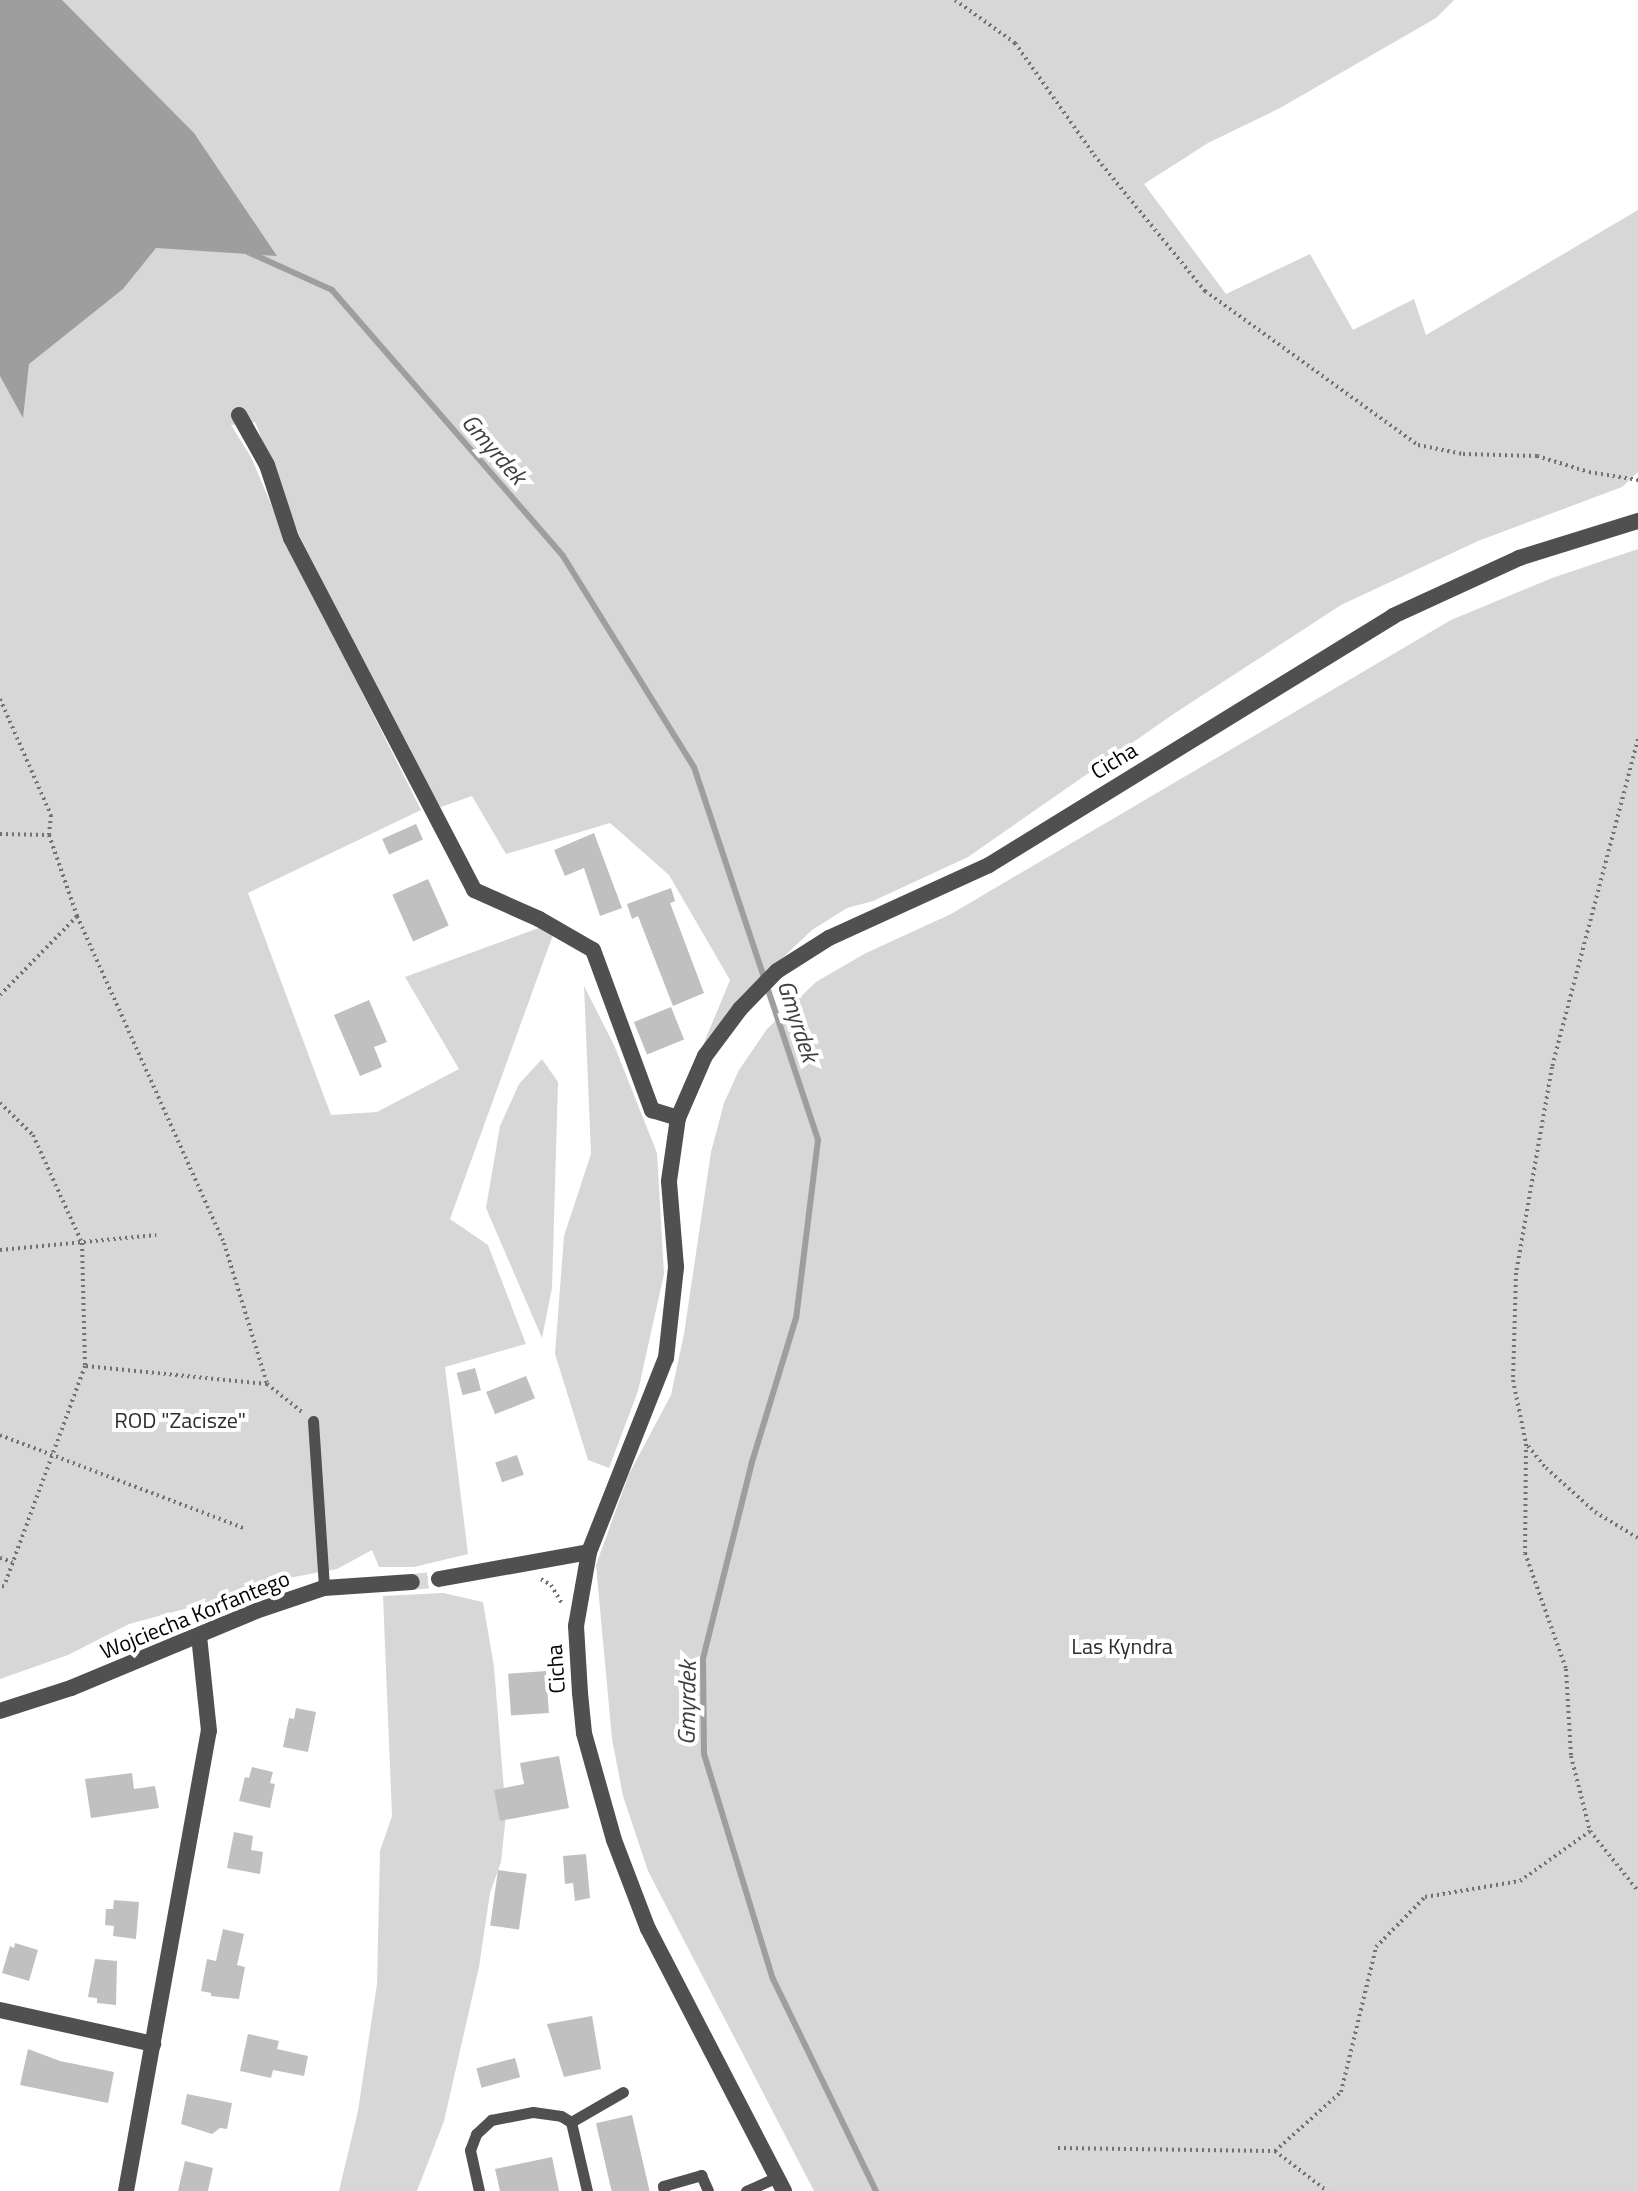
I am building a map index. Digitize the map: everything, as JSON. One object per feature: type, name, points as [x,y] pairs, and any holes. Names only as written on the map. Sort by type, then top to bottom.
[{"type":"street","points":[[239,415],[267,465],[291,538],[474,890],[539,919],[593,950],[652,1110],[678,1118]]},
{"type":"street","name":"Cicha","points":[[781,2184],[648,1929],[614,1840],[584,1733],[580,1693],[576,1626],[589,1552],[666,1358],[676,1267],[669,1181],[678,1118],[705,1056],[756,992],[777,971],[829,938],[989,865],[1393,616],[1519,558],[1638,521]]},
{"type":"street","points":[[439,1579],[589,1552]]},
{"type":"street","name":"Wojciecha Korfantego","points":[[0,1711],[71,1688],[324,1588],[412,1582]]},
{"type":"street","points":[[126,2191],[209,1731],[199,1636]]},
{"type":"street","points":[[0,2010],[153,2044]]},
{"type":"lane","points":[[313,1421],[324,1588]]},
{"type":"lane","points":[[571,2122],[623,2092]]},
{"type":"lane","points":[[479,2191],[470,2150],[476,2134],[491,2120],[533,2112],[561,2116],[571,2122],[587,2191]]},
{"type":"lane","points":[[664,2191],[663,2186],[701,2175],[708,2191]]},
{"type":"lane","points":[[746,2191],[781,2184]]},
{"type":"path","points":[[955,0],[1015,43],[1094,155],[1205,291],[1418,445],[1463,454],[1537,456],[1589,472],[1638,480]]},
{"type":"path","points":[[0,699],[51,815],[49,835],[77,916],[224,1243],[267,1384]]},
{"type":"path","points":[[1638,739],[1552,1067],[1516,1273],[1513,1380],[1526,1444],[1525,1553],[1566,1669],[1571,1756],[1590,1831],[1638,1891]]},
{"type":"path","points":[[0,834],[49,835]]},
{"type":"path","points":[[0,995],[77,916]]},
{"type":"path","points":[[0,1103],[33,1135],[82,1243],[85,1366],[4,1586],[0,1587]]},
{"type":"path","points":[[0,1250],[156,1235]]},
{"type":"path","points":[[85,1366],[267,1384],[313,1421]]},
{"type":"path","points":[[0,1435],[246,1529]]},
{"type":"path","points":[[1526,1444],[1546,1468],[1595,1512],[1638,1538]]},
{"type":"path","points":[[0,1558],[12,1562]]},
{"type":"path","points":[[1275,2151],[1341,2092],[1376,1947],[1425,1897],[1520,1881],[1590,1831]]},
{"type":"path","points":[[1058,2148],[1275,2151],[1327,2191]]},
{"type":"green space","name":"ROD \"Zacisze\"","points":[[62,0],[1454,0],[1436,18],[1280,108],[1208,143],[1144,184],[1226,294],[1310,254],[1353,330],[1414,299],[1426,335],[1638,210],[1638,472],[1622,487],[1478,541],[1341,605],[1175,713],[968,857],[873,901],[847,908],[812,930],[741,997],[701,1050],[730,980],[669,875],[610,823],[506,854],[472,796],[438,808],[300,537],[255,422],[231,425],[251,457],[289,547],[421,810],[248,893],[331,1115],[377,1112],[459,1069],[405,977],[558,921],[450,1219],[488,1245],[526,1344],[445,1367],[468,1554],[414,1567],[379,1567],[372,1550],[337,1569],[256,1584],[210,1602],[129,1624],[68,1655],[0,1679],[0,362],[17,368],[212,180]]},
{"type":"green space","name":"Las Kyndra","points":[[1638,549],[1638,2191],[814,2191],[648,1871],[623,1796],[612,1739],[596,1565],[629,1474],[671,1395],[684,1334],[711,1152],[724,1103],[739,1070],[767,1029],[816,982],[864,954],[951,914],[1451,620],[1552,578]]},
{"type":"green space","points":[[584,986],[614,1045],[657,1153],[664,1274],[638,1391],[609,1468],[588,1460],[555,1354],[564,1236],[591,1154]]},
{"type":"green space","points":[[542,1059],[558,1082],[552,1288],[542,1338],[486,1208],[500,1126],[519,1084]]},
{"type":"green space","points":[[443,1593],[483,1602],[494,1667],[506,1815],[501,1862],[490,1893],[479,1967],[444,2121],[417,2191],[339,2191],[358,2111],[377,1984],[380,1851],[392,1816],[383,1596]]},
{"type":"shaded area","points":[[0,0],[62,0],[194,133],[277,256],[156,248],[123,289],[29,364],[23,418],[0,376]]},
{"type":"building","points":[[416,824],[423,840],[389,855],[382,839]]},
{"type":"building","points":[[594,833],[622,908],[600,916],[584,868],[565,876],[554,850]]},
{"type":"building","points":[[428,879],[449,926],[413,941],[392,895]]},
{"type":"building","points":[[671,888],[675,901],[670,903],[704,993],[673,1006],[638,916],[632,919],[627,904]]},
{"type":"building","points":[[369,1000],[387,1042],[374,1047],[382,1067],[360,1076],[334,1015]]},
{"type":"building","points":[[671,1007],[684,1039],[647,1054],[634,1022]]},
{"type":"building","points":[[475,1368],[481,1390],[463,1395],[457,1373]]},
{"type":"building","points":[[526,1376],[535,1398],[495,1414],[486,1392]]},
{"type":"building","points":[[517,1455],[524,1475],[502,1482],[495,1462]]},
{"type":"building","points":[[546,1671],[549,1713],[511,1716],[508,1674]]},
{"type":"building","points":[[296,1708],[316,1712],[308,1752],[283,1747],[289,1718],[294,1719]]},
{"type":"building","points":[[559,1756],[569,1808],[500,1821],[494,1790],[524,1784],[520,1763]]},
{"type":"building","points":[[252,1767],[273,1772],[270,1783],[275,1784],[270,1808],[239,1801],[245,1777],[249,1778]]},
{"type":"building","points":[[132,1773],[134,1789],[155,1786],[159,1808],[91,1818],[85,1779]]},
{"type":"building","points":[[234,1832],[253,1836],[251,1850],[263,1852],[260,1874],[227,1868]]},
{"type":"building","points":[[586,1854],[590,1898],[575,1901],[573,1883],[565,1884],[563,1856]]},
{"type":"building","points":[[498,1870],[527,1874],[519,1929],[490,1925]]},
{"type":"building","points":[[114,1900],[139,1902],[136,1939],[113,1936],[114,1926],[105,1925],[106,1909],[113,1909]]},
{"type":"building","points":[[223,1929],[244,1934],[237,1965],[245,1967],[239,1999],[211,1996],[211,1993],[201,1991],[207,1959],[216,1961]]},
{"type":"building","points":[[15,1943],[38,1950],[29,1981],[2,1973],[10,1946],[14,1948]]},
{"type":"building","points":[[95,1959],[117,1961],[116,2005],[97,2003],[97,1998],[88,1997]]},
{"type":"building","points":[[592,2016],[601,2069],[564,2077],[547,2024]]},
{"type":"building","points":[[248,2034],[279,2041],[277,2049],[308,2056],[304,2076],[273,2070],[271,2078],[240,2071]]},
{"type":"building","points":[[28,2049],[60,2061],[114,2072],[108,2103],[20,2085]]},
{"type":"building","points":[[515,2058],[520,2077],[482,2088],[476,2068]]},
{"type":"building","points":[[187,2094],[232,2103],[227,2129],[220,2128],[212,2134],[181,2124]]},
{"type":"building","points":[[632,2115],[650,2191],[612,2191],[596,2123]]},
{"type":"building","points":[[552,2157],[559,2191],[500,2191],[495,2169]]},
{"type":"building","points":[[185,2161],[213,2168],[208,2191],[178,2191]]},
{"type":"waterway","name":"Gmyrdek","points":[[248,252],[332,290],[563,556],[694,767],[818,1140],[796,1318],[752,1462],[703,1659],[704,1754],[773,1979],[876,2191]]},
{"type":"tunnel","points":[[412,1582],[439,1579]]}]
